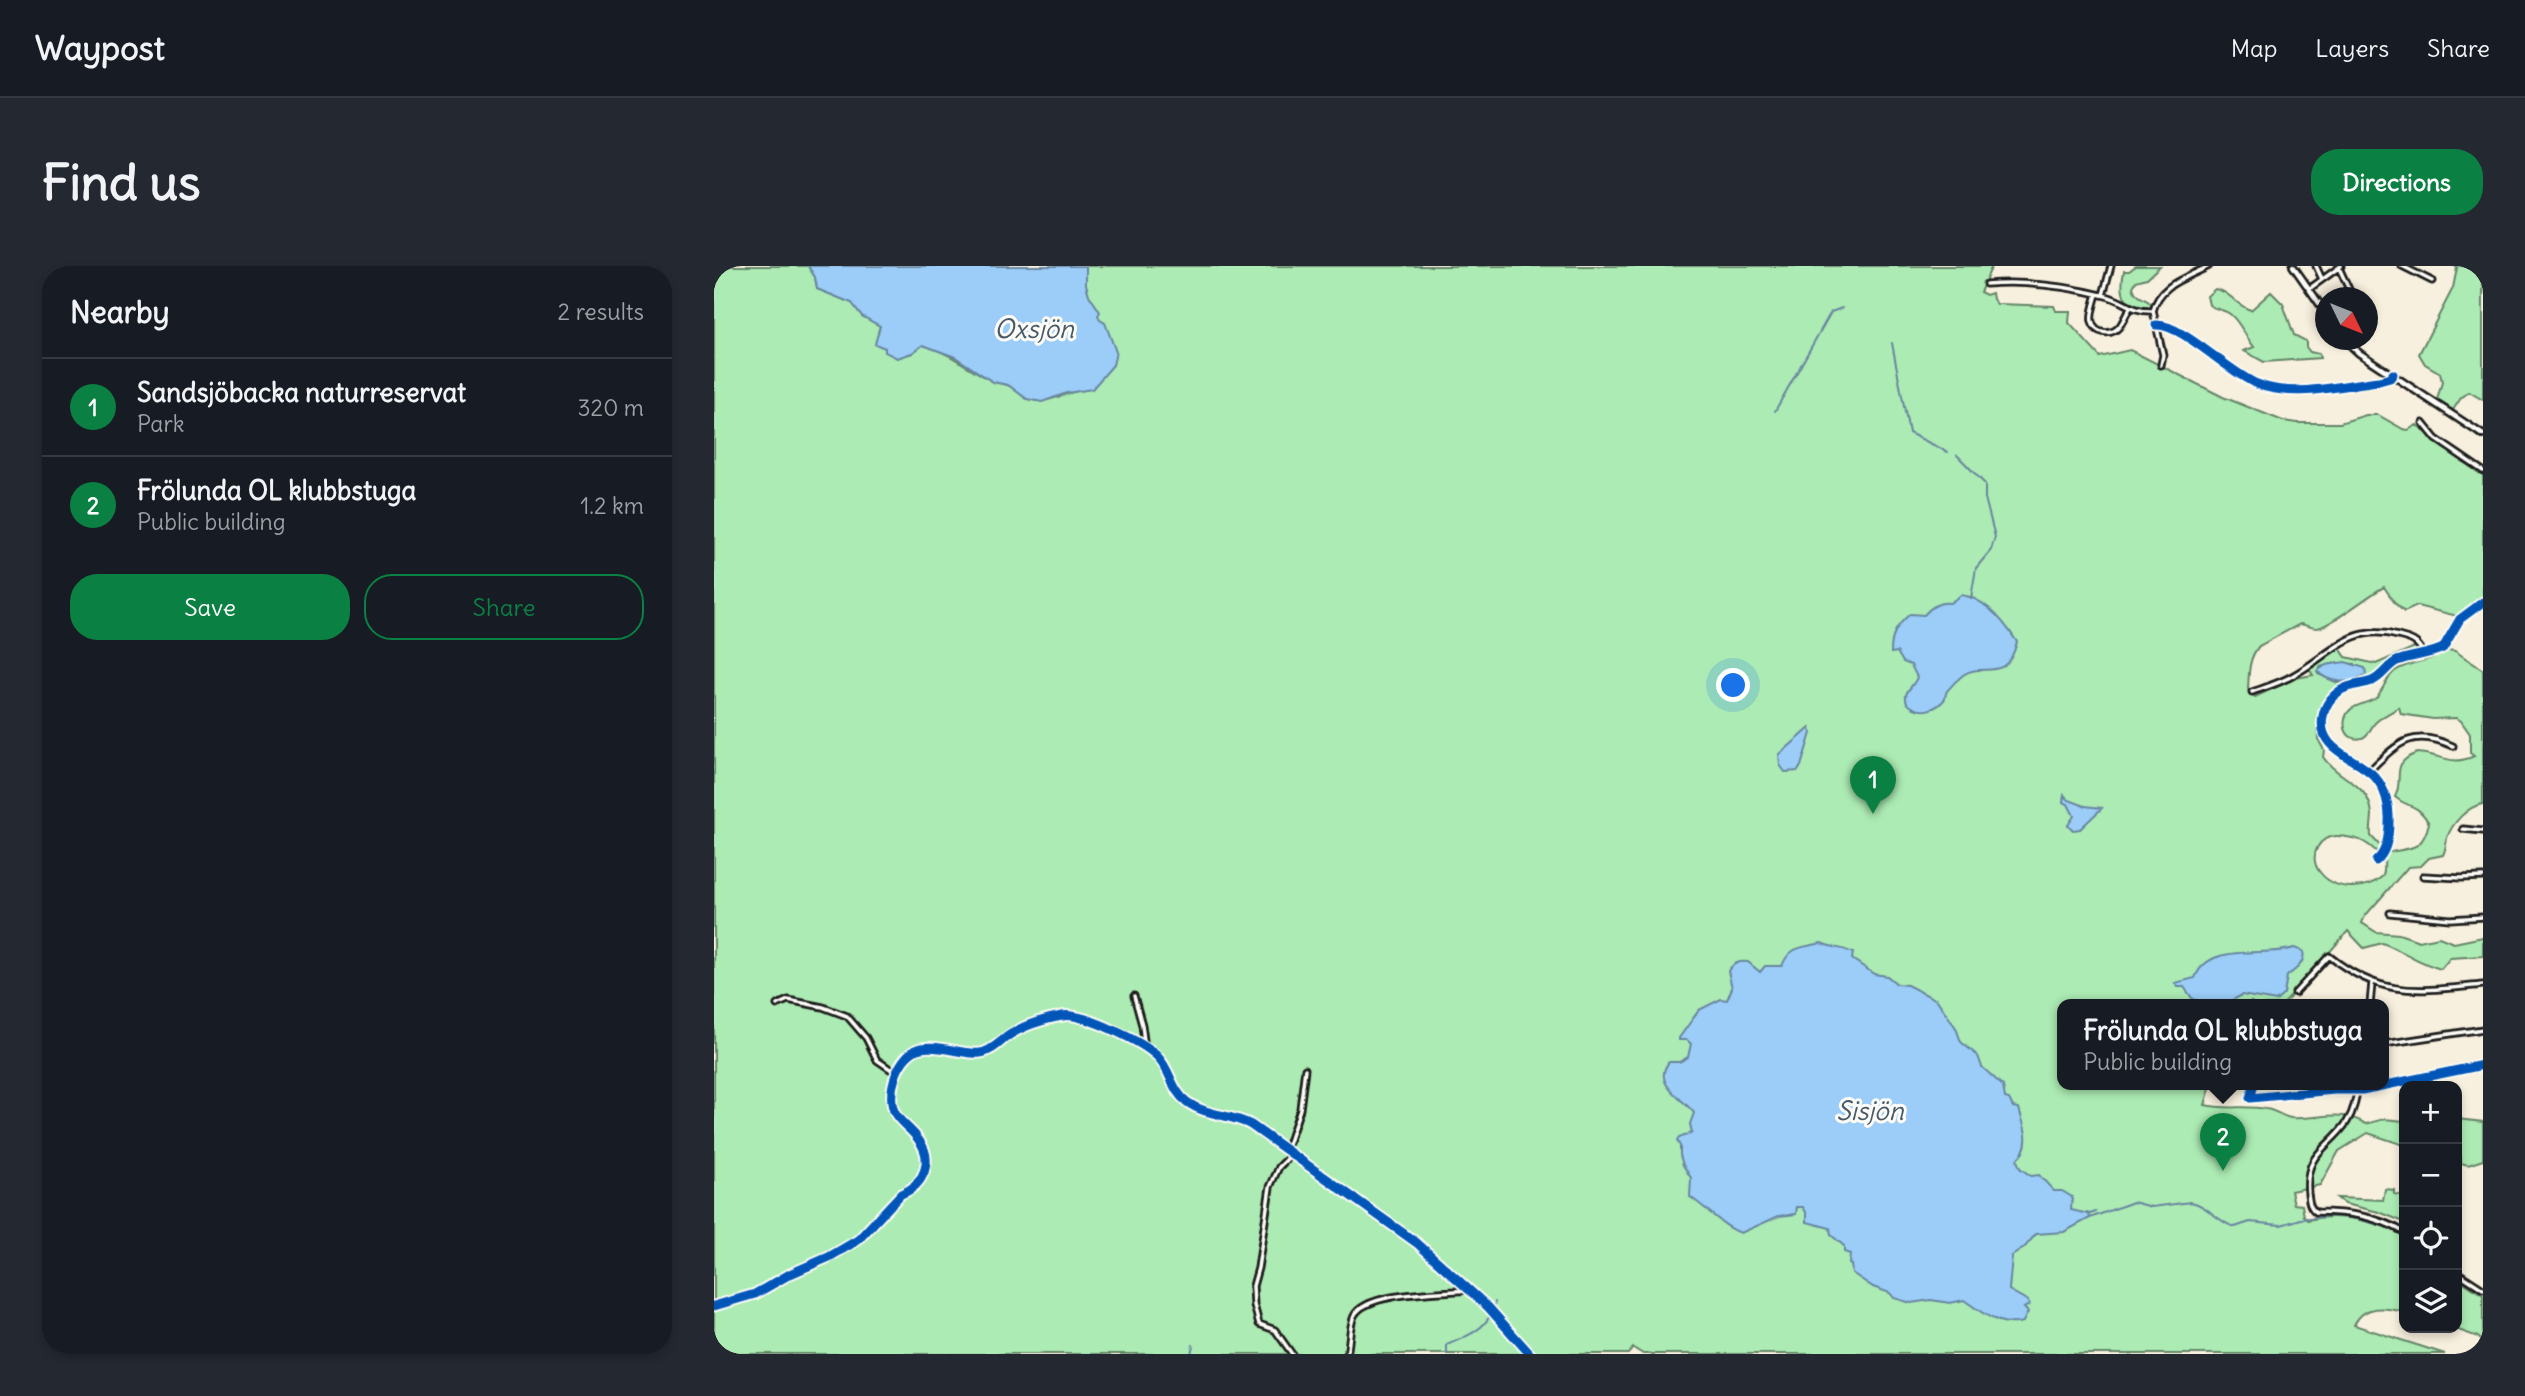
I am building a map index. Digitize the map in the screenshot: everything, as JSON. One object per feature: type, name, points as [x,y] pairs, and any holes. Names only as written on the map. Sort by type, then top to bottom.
[{"type":"street","points":[[2103,295],[2111,266]]},
{"type":"street","points":[[2161,365],[2163,355],[2153,311],[2159,296],[2168,286],[2209,266]]},
{"type":"street","points":[[2293,266],[2315,297]]},
{"type":"street","points":[[2316,266],[2322,279]]},
{"type":"street","points":[[2402,266],[2432,281]]},
{"type":"street","points":[[2309,289],[2340,267],[2348,287]]},
{"type":"street","points":[[1986,284],[2027,284],[2097,294],[2130,308],[2153,311]]},
{"type":"street","points":[[2097,294],[2091,321],[2101,332],[2115,331],[2130,308]]},
{"type":"street","points":[[2156,325],[2163,324],[2175,330],[2240,376],[2268,388],[2319,388],[2386,380],[2393,374]]},
{"type":"street","points":[[2356,350],[2483,435]]},
{"type":"street","points":[[2423,423],[2435,439],[2483,471]]},
{"type":"street","points":[[2376,861],[2386,847],[2390,818],[2383,790],[2369,771],[2329,744],[2322,727],[2326,707],[2343,689],[2372,681],[2395,662],[2446,646],[2460,619],[2483,602]]},
{"type":"street","points":[[2252,692],[2292,676],[2346,639],[2361,633],[2380,632],[2405,638],[2416,642],[2423,653]]},
{"type":"street","points":[[2369,771],[2392,748],[2405,740],[2430,738],[2453,746]]},
{"type":"street","points":[[2463,829],[2483,831]]},
{"type":"street","points":[[2423,876],[2483,877]]},
{"type":"street","points":[[2390,913],[2450,919],[2483,917]]},
{"type":"street","points":[[2295,993],[2329,956],[2350,972],[2372,983],[2405,990],[2483,985]]},
{"type":"street","points":[[2371,999],[2372,983]]},
{"type":"street","points":[[1134,996],[1145,1048]]},
{"type":"street","points":[[777,1005],[788,1000],[823,1007],[847,1016],[866,1038],[877,1060],[896,1073]]},
{"type":"street","points":[[714,1306],[763,1290],[850,1245],[866,1232],[901,1194],[909,1191],[922,1178],[927,1164],[925,1148],[894,1111],[893,1087],[896,1073],[907,1056],[919,1049],[984,1052],[1018,1031],[1062,1016],[1083,1018],[1145,1048],[1160,1060],[1173,1086],[1188,1103],[1206,1112],[1244,1121],[1417,1243],[1503,1323],[1529,1354]]},
{"type":"street","points":[[2389,1043],[2483,1028]]},
{"type":"street","points":[[2389,1082],[2483,1065]]},
{"type":"street","points":[[1286,1151],[1300,1109],[1305,1069]]},
{"type":"street","points":[[2252,1090],[2250,1098],[2334,1090]]},
{"type":"street","points":[[2357,1090],[2349,1119],[2320,1149],[2313,1161],[2307,1188],[2312,1210],[2366,1216],[2399,1230]]},
{"type":"street","points":[[1291,1155],[1279,1167],[1270,1186],[1252,1294],[1259,1324],[1275,1330],[1292,1354]]},
{"type":"street","points":[[2462,1275],[2483,1289]]},
{"type":"street","points":[[1347,1354],[1353,1318],[1364,1305],[1381,1299],[1422,1292],[1469,1290]]},
{"type":"green space","points":[[714,266],[808,266],[815,277],[817,289],[852,303],[862,316],[880,326],[878,333],[885,348],[897,358],[912,353],[923,344],[992,381],[1010,386],[1026,398],[1038,401],[1074,392],[952,266],[1992,266],[1980,292],[1986,295],[1992,293],[1997,304],[2054,306],[2056,311],[2070,311],[2069,323],[2100,357],[2130,350],[2223,397],[2283,421],[2340,423],[2366,415],[2378,415],[2403,429],[2408,430],[2417,425],[2483,473],[2483,599],[2457,616],[2417,606],[2404,612],[2384,587],[2322,627],[2300,624],[2259,646],[2251,661],[2248,689],[2255,697],[2296,678],[2313,675],[2309,669],[2339,647],[2346,657],[2376,664],[2417,646],[2419,649],[2390,662],[2373,678],[2345,685],[2329,697],[2319,714],[2318,739],[2324,750],[2323,757],[2365,795],[2372,814],[2371,836],[2382,848],[2377,852],[2359,840],[2331,837],[2325,839],[2317,848],[2316,865],[2325,878],[2333,883],[2359,887],[2383,876],[2387,853],[2414,847],[2426,832],[2429,823],[2424,816],[2416,808],[2395,797],[2403,762],[2417,753],[2452,760],[2474,756],[2470,753],[2470,734],[2456,718],[2433,719],[2401,714],[2399,707],[2378,720],[2365,737],[2356,739],[2347,734],[2345,729],[2347,713],[2354,707],[2376,698],[2395,671],[2446,650],[2455,651],[2483,670],[2483,804],[2472,808],[2457,821],[2449,832],[2443,855],[2429,858],[2421,866],[2408,867],[2365,916],[2362,923],[2376,932],[2399,934],[2419,941],[2439,937],[2454,943],[2483,937],[2483,956],[2450,958],[2441,969],[2382,943],[2364,948],[2348,931],[2288,999],[2057,999],[2057,1090],[2210,1090],[2205,1105],[2266,1109],[2291,1118],[2347,1117],[2366,1124],[2384,1119],[2399,1120],[2399,1143],[2368,1133],[2339,1151],[2320,1185],[2291,1191],[2294,1204],[2302,1205],[2304,1216],[2308,1220],[2332,1217],[2357,1219],[2399,1234],[2399,1311],[2382,1308],[2369,1310],[2358,1318],[2354,1325],[2445,1354],[1643,1354],[1633,1348],[1628,1354],[714,1354]],"holes":[[[2336,663],[2355,664],[2354,679],[2338,683],[2318,674],[2320,667]]]},
{"type":"green space","points":[[2136,266],[2160,266],[2147,278],[2136,281],[2133,287],[2136,294],[2152,305],[2150,309],[2134,306],[2125,299],[2123,293],[2124,271]]},
{"type":"green space","points":[[2455,266],[2483,266],[2483,400],[2469,392],[2453,410],[2437,400],[2442,382],[2440,373],[2425,364],[2419,354],[2453,288],[2457,268]]},
{"type":"green space","points":[[2215,289],[2251,310],[2271,292],[2283,304],[2294,335],[2306,341],[2310,352],[2319,354],[2320,358],[2264,362],[2244,351],[2254,347],[2237,321],[2227,312],[2209,305],[2207,296]]},
{"type":"green space","points":[[2462,1120],[2483,1122],[2483,1160],[2468,1165],[2462,1163]]},
{"type":"green space","points":[[2385,1189],[2394,1190],[2394,1194],[2399,1195],[2399,1220],[2345,1204],[2337,1198],[2383,1200]]},
{"type":"green space","points":[[2462,1281],[2483,1295],[2483,1342],[2478,1337],[2462,1331]]},
{"type":"water","name":"Oxsjön","points":[[808,266],[1086,266],[1089,295],[1100,312],[1100,320],[1105,323],[1116,352],[1113,365],[1092,389],[1067,393],[1042,402],[1027,399],[1008,385],[993,382],[955,357],[923,345],[912,353],[897,358],[875,344],[880,326],[862,316],[852,303],[817,289],[815,277]]},
{"type":"water","points":[[1961,595],[1987,606],[2017,642],[2007,663],[2000,668],[1971,671],[1963,675],[1947,691],[1940,704],[1929,709],[1918,709],[1909,704],[1906,697],[1917,677],[1911,665],[1903,662],[1897,652],[1891,653],[1893,636],[1910,614],[1924,615],[1936,605],[1950,603]]},
{"type":"water","points":[[2345,662],[2365,668],[2366,674],[2354,680],[2340,682],[2317,671],[2326,665]]},
{"type":"water","points":[[1810,728],[1811,733],[1801,766],[1798,771],[1785,772],[1780,765],[1779,755]]},
{"type":"water","points":[[2064,795],[2069,800],[2085,806],[2102,808],[2080,829],[2073,830],[2068,825],[2074,816],[2068,804],[2063,802]]},
{"type":"water","name":"Sisjön","points":[[1821,943],[1853,953],[1852,959],[1874,974],[1887,976],[1897,984],[1907,985],[1937,1000],[1956,1028],[1961,1042],[1978,1056],[1982,1067],[2003,1086],[2005,1098],[2009,1099],[2013,1107],[2019,1108],[2026,1141],[2017,1160],[2020,1168],[2031,1176],[2039,1175],[2054,1191],[2062,1191],[2072,1197],[2071,1210],[2089,1214],[2090,1218],[2064,1232],[2036,1234],[2024,1248],[2012,1256],[2009,1290],[2028,1301],[2029,1305],[2024,1308],[2028,1312],[2023,1322],[1999,1321],[1964,1300],[1950,1303],[1931,1300],[1911,1303],[1894,1298],[1890,1293],[1873,1287],[1852,1273],[1850,1254],[1844,1252],[1844,1246],[1831,1235],[1830,1228],[1807,1222],[1803,1207],[1797,1207],[1796,1214],[1779,1216],[1741,1233],[1690,1197],[1691,1178],[1683,1165],[1677,1141],[1692,1133],[1690,1124],[1694,1113],[1666,1084],[1664,1077],[1664,1070],[1669,1062],[1679,1062],[1688,1057],[1691,1044],[1679,1038],[1699,1010],[1721,999],[1727,1000],[1732,988],[1728,971],[1734,964],[1748,962],[1760,972],[1765,966],[1782,966],[1789,954],[1798,948]]},
{"type":"water","points":[[2294,948],[2303,951],[2304,955],[2299,966],[2287,976],[2284,994],[2278,999],[2242,995],[2234,999],[2194,999],[2184,987],[2178,987],[2175,983],[2195,978],[2202,966],[2225,955]]},
{"type":"waterway","points":[[1775,411],[1831,312],[1842,308]]},
{"type":"waterway","points":[[1892,343],[1909,433],[1948,452]]},
{"type":"waterway","points":[[1957,455],[1985,484],[1985,498],[1995,537],[1991,550],[1976,568],[1971,598]]},
{"type":"waterway","points":[[2090,1218],[2133,1202],[2152,1207],[2191,1202],[2235,1227],[2250,1222],[2281,1225],[2301,1219],[2329,1216],[2354,1218],[2376,1224]]},
{"type":"waterway","points":[[2086,1213],[2096,1212]]},
{"type":"waterway","points":[[1493,1309],[1495,1302]]},
{"type":"waterway","points":[[1447,1354],[1447,1345],[1478,1330],[1491,1314]]},
{"type":"waterway","points":[[1191,1354],[1193,1345]]},
{"type":"cycle path","points":[[2156,325],[2178,332],[2246,378],[2271,388],[2318,390],[2379,381],[2390,378],[2393,374]]},
{"type":"cycle path","points":[[2376,861],[2383,853],[2388,838],[2388,804],[2382,786],[2375,777],[2340,752],[2326,737],[2322,728],[2325,708],[2341,690],[2376,679],[2397,661],[2443,648],[2460,619],[2483,602]]},
{"type":"cycle path","points":[[714,1306],[755,1294],[858,1240],[901,1194],[921,1178],[926,1163],[923,1147],[896,1115],[892,1097],[895,1076],[913,1052],[928,1047],[984,1052],[1023,1028],[1049,1019],[1071,1016],[1112,1029],[1150,1051],[1162,1062],[1178,1092],[1187,1102],[1202,1110],[1251,1125],[1417,1243],[1488,1307],[1530,1354]]},
{"type":"cycle path","points":[[2389,1084],[2483,1065]]},
{"type":"cycle path","points":[[2252,1090],[2250,1098],[2334,1090]]},
{"type":"cycle path","points":[[2334,1090],[2362,1090]]},
{"type":"place","name":"Sandsjöbacka naturreservat","points":[[1873,814]]},
{"type":"place","name":"Frölunda OL klubbstuga","points":[[2223,1171]]}]
